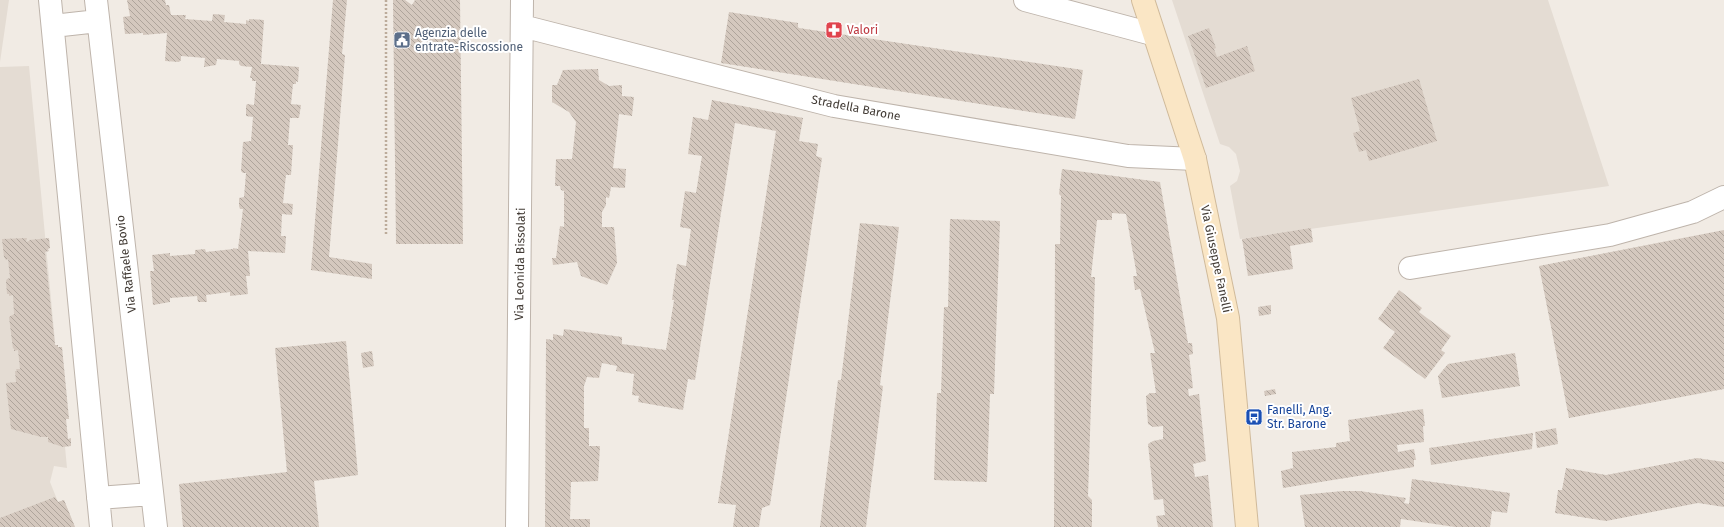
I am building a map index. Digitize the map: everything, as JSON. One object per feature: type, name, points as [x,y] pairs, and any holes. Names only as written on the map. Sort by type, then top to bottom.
[{"type":"street","points":[[50,0],[101,527]]},
{"type":"street","name":"Via Leonida Bissolati","points":[[517,527],[522,0]]},
{"type":"street","points":[[1025,0],[1152,34]]},
{"type":"street","name":"Via Giuseppe Fanelli","points":[[1143,0],[1152,34],[1195,159],[1228,318],[1247,527]]},
{"type":"street","points":[[53,26],[97,10]]},
{"type":"street","name":"Via Raffaele Bovio","points":[[97,10],[156,527]]},
{"type":"street","name":"Stradella Barone","points":[[522,26],[834,106],[1128,156],[1195,159]]},
{"type":"street","points":[[1410,268],[1610,234],[1693,212],[1724,197]]},
{"type":"street","points":[[98,498],[152,494]]},
{"type":"path","points":[[386,0],[386,236]]},
{"type":"shaded area","points":[[0,0],[9,0],[0,62]]},
{"type":"shaded area","points":[[1172,0],[1548,0],[1609,186],[1240,239],[1230,186],[1237,181],[1240,171],[1236,154],[1229,147],[1220,144]]},
{"type":"shaded area","points":[[29,66],[67,468],[54,466],[50,482],[58,502],[64,500],[75,527],[0,527],[0,67]]},
{"type":"building","points":[[127,0],[165,0],[166,5],[169,5],[171,15],[186,15],[185,19],[212,21],[213,14],[225,15],[224,22],[246,24],[246,20],[249,21],[249,19],[264,20],[261,64],[299,67],[298,82],[296,81],[296,84],[293,84],[291,104],[301,105],[299,118],[290,118],[288,145],[293,145],[291,175],[286,175],[283,203],[293,204],[292,215],[282,214],[281,236],[286,236],[285,253],[248,251],[250,276],[246,276],[248,294],[230,296],[230,292],[206,295],[207,302],[198,302],[197,296],[170,298],[170,302],[153,305],[150,271],[154,271],[152,255],[170,253],[170,256],[195,254],[195,250],[205,249],[206,252],[233,248],[238,249],[243,209],[240,209],[239,198],[244,197],[246,173],[241,171],[243,142],[251,141],[253,117],[246,116],[246,106],[247,104],[254,105],[256,81],[252,81],[252,78],[250,78],[252,67],[241,66],[239,61],[217,59],[216,65],[204,67],[205,58],[181,56],[181,60],[179,62],[165,61],[167,33],[143,35],[143,33],[125,34],[123,17],[130,16]]},
{"type":"building","points":[[333,0],[347,0],[342,54],[345,55],[329,257],[372,264],[372,279],[311,270]]},
{"type":"building","points":[[393,0],[405,0],[412,5],[415,0],[460,0],[463,244],[396,244]]},
{"type":"building","points":[[729,12],[798,23],[799,28],[1083,70],[1075,119],[721,63]]},
{"type":"building","points":[[1209,28],[1216,48],[1214,49],[1217,57],[1247,46],[1255,71],[1206,88],[1188,36]]},
{"type":"building","points":[[598,69],[599,80],[609,86],[622,85],[622,96],[634,97],[632,116],[619,114],[613,168],[626,169],[625,188],[611,187],[609,198],[606,197],[606,205],[602,212],[602,227],[614,227],[617,263],[607,285],[581,276],[577,262],[553,265],[552,258],[556,258],[560,226],[564,227],[564,191],[561,190],[560,186],[555,186],[556,159],[572,159],[576,122],[569,112],[552,102],[552,85],[557,85],[563,70]]},
{"type":"building","points":[[1419,79],[1437,141],[1369,161],[1366,150],[1359,152],[1353,133],[1360,131],[1351,98]]},
{"type":"building","points":[[712,100],[803,118],[799,141],[818,144],[816,156],[822,158],[770,505],[762,508],[759,527],[733,527],[736,505],[718,503],[776,131],[735,123],[695,380],[688,379],[683,410],[638,402],[639,396],[632,395],[634,374],[616,371],[617,366],[602,363],[599,378],[587,377],[584,386],[584,428],[589,428],[589,446],[600,446],[598,481],[571,482],[570,519],[590,519],[590,527],[545,527],[546,339],[553,340],[553,334],[563,336],[564,329],[622,337],[622,344],[666,350],[674,300],[672,300],[677,264],[686,266],[691,229],[680,227],[685,191],[696,193],[702,156],[688,154],[693,117],[708,120]]},
{"type":"building","points":[[1062,169],[1160,182],[1188,343],[1192,343],[1193,354],[1189,355],[1193,388],[1188,389],[1189,396],[1199,394],[1206,461],[1193,464],[1195,477],[1208,475],[1213,527],[1158,527],[1156,516],[1165,515],[1163,499],[1154,500],[1148,444],[1153,441],[1163,439],[1163,426],[1153,427],[1148,424],[1146,396],[1150,393],[1156,393],[1150,353],[1155,353],[1140,289],[1135,290],[1133,276],[1137,276],[1126,214],[1112,213],[1112,220],[1097,220],[1091,277],[1095,277],[1088,496],[1092,500],[1092,527],[1054,527],[1055,244],[1060,244],[1061,196],[1059,194]]},
{"type":"building","points":[[950,219],[1000,221],[994,394],[990,394],[987,482],[934,480],[937,393],[941,393],[944,307],[948,307]]},
{"type":"building","points":[[860,223],[899,227],[880,385],[883,386],[866,527],[820,527],[838,380],[841,380]]},
{"type":"building","points":[[1311,228],[1313,242],[1290,246],[1293,269],[1248,276],[1242,239]]},
{"type":"building","points":[[1724,230],[1724,389],[1569,418],[1539,266]]},
{"type":"building","points":[[27,238],[26,242],[29,240],[49,238],[50,248],[48,249],[49,251],[45,252],[55,345],[62,347],[69,419],[66,419],[68,439],[71,438],[71,446],[63,447],[48,442],[48,437],[41,437],[11,429],[6,383],[16,382],[15,371],[17,371],[16,369],[20,369],[18,350],[14,351],[14,348],[13,349],[9,317],[14,314],[13,295],[9,296],[9,294],[7,294],[6,281],[10,278],[8,259],[6,260],[4,257],[2,239]]},
{"type":"building","points":[[1399,290],[1422,308],[1419,312],[1451,336],[1441,350],[1445,353],[1425,379],[1383,348],[1395,332],[1378,319]]},
{"type":"building","points":[[1271,305],[1271,314],[1259,316],[1258,307]]},
{"type":"building","points":[[346,341],[358,475],[314,481],[319,527],[183,527],[179,484],[287,472],[275,348]]},
{"type":"building","points":[[372,351],[374,366],[363,368],[361,353]]},
{"type":"building","points":[[1515,353],[1520,386],[1442,398],[1438,376],[1448,364]]},
{"type":"building","points":[[1275,389],[1276,394],[1265,396],[1264,391]]},
{"type":"building","points":[[1423,409],[1425,426],[1423,426],[1424,442],[1397,445],[1398,452],[1414,449],[1416,460],[1414,460],[1414,467],[1283,488],[1281,471],[1293,468],[1292,452],[1336,447],[1336,443],[1350,441],[1348,420]]},
{"type":"building","points":[[1556,428],[1558,444],[1537,448],[1535,432]]},
{"type":"building","points":[[1533,433],[1532,449],[1431,465],[1429,448]]},
{"type":"building","points":[[1697,458],[1724,462],[1724,507],[1698,503],[1606,521],[1555,513],[1558,490],[1562,490],[1566,468],[1606,475]]},
{"type":"building","points":[[1412,479],[1510,493],[1507,513],[1492,511],[1490,527],[1455,527],[1401,519],[1400,527],[1305,527],[1300,495],[1360,491],[1406,498],[1404,503],[1409,504]]},
{"type":"building","points":[[55,497],[58,502],[64,500],[75,527],[0,527],[0,518]]},
{"type":"place","name":"Valori","points":[[834,30]]},
{"type":"place","name":"Agenzia delle entrate-Riscossione","points":[[402,40]]},
{"type":"place","name":"Fanelli, Ang. Str. Barone","points":[[1254,417]]}]
